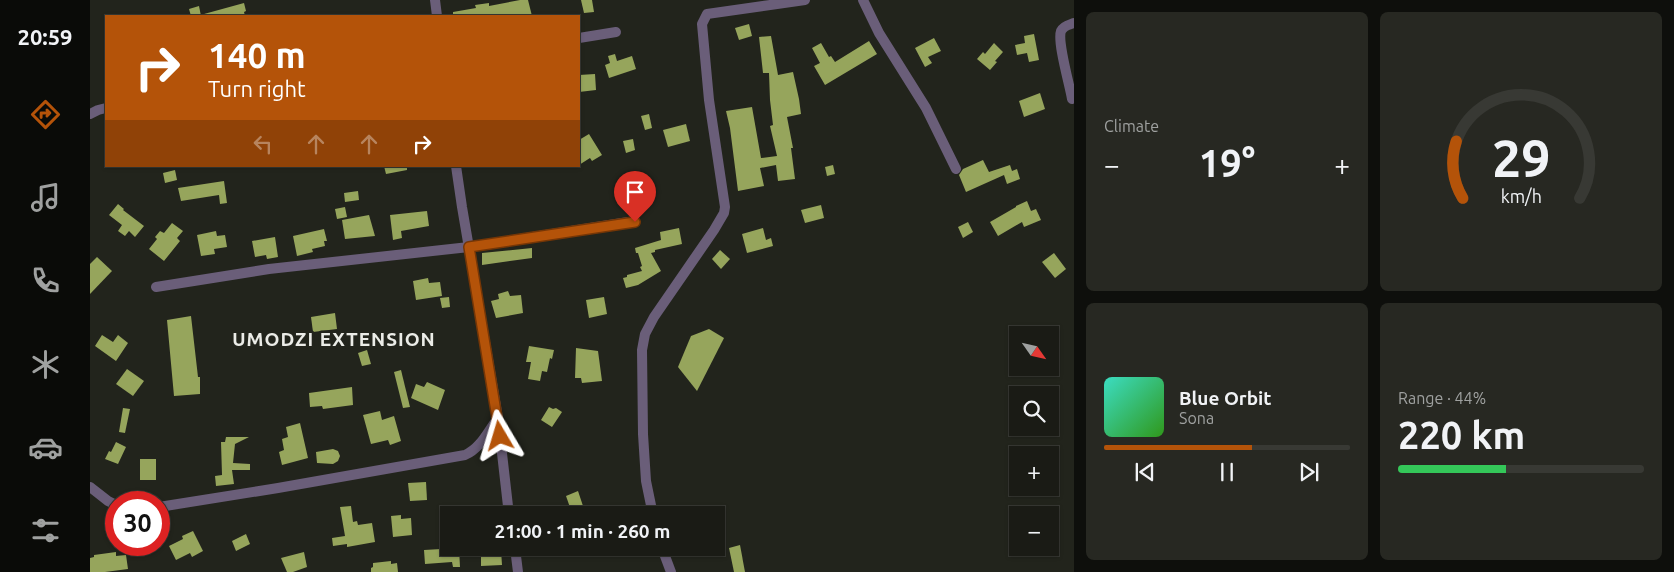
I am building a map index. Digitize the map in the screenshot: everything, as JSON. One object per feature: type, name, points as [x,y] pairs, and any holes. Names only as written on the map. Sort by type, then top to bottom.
[{"type":"street","points":[[435,0],[437,15]]},
{"type":"street","points":[[651,506],[646,481],[643,434],[642,350],[645,334],[654,317],[714,230],[724,213],[725,207],[709,100],[702,24],[707,14],[805,0]]},
{"type":"street","points":[[863,0],[879,33],[926,108],[956,169]]},
{"type":"street","points":[[1072,99],[1060,33],[1064,26],[1074,23]]},
{"type":"street","points":[[580,38],[616,32]]},
{"type":"street","points":[[90,114],[105,108]]},
{"type":"street","points":[[456,167],[498,418],[508,506]]},
{"type":"street","points":[[156,287],[270,269],[469,247],[635,222]]},
{"type":"street","points":[[170,505],[465,455],[473,452],[498,418]]},
{"type":"street","points":[[90,487],[105,499]]},
{"type":"street","points":[[515,556],[518,572]]},
{"type":"street","points":[[665,556],[671,572]]},
{"type":"building","points":[[528,0],[532,15],[453,15],[453,12],[476,8],[475,5],[489,3],[489,6]]},
{"type":"building","points":[[581,0],[592,0],[594,12],[584,13]]},
{"type":"building","points":[[244,3],[246,11],[244,12],[245,15],[204,14]]},
{"type":"building","points":[[199,6],[201,15],[191,15],[189,9]]},
{"type":"building","points":[[749,24],[752,36],[739,40],[735,28]]},
{"type":"building","points":[[1034,34],[1039,60],[1029,62],[1027,53],[1017,55],[1015,45],[1025,43],[1024,36]]},
{"type":"building","points":[[771,36],[778,75],[793,72],[799,99],[801,114],[787,117],[793,148],[791,148],[795,179],[778,181],[776,165],[760,168],[764,186],[738,191],[726,111],[752,107],[761,158],[777,156],[770,126],[773,125],[769,73],[763,73],[759,37]]},
{"type":"building","points":[[934,38],[941,51],[928,57],[932,63],[925,67],[915,48]]},
{"type":"building","points":[[869,41],[877,54],[825,85],[814,66],[820,63],[812,48],[821,43],[829,57],[831,56],[835,62]]},
{"type":"building","points":[[994,43],[1003,52],[990,70],[977,59],[983,52],[985,54]]},
{"type":"building","points":[[615,54],[617,61],[632,56],[636,69],[609,78],[605,65],[610,63],[608,56]]},
{"type":"building","points":[[595,74],[596,90],[580,92],[580,75]]},
{"type":"building","points":[[1040,93],[1045,109],[1024,117],[1019,101]]},
{"type":"building","points":[[649,114],[652,128],[645,130],[641,116]]},
{"type":"building","points":[[686,124],[690,141],[668,147],[663,130]]},
{"type":"building","points":[[589,134],[602,155],[592,161],[590,158],[580,164],[580,139]]},
{"type":"building","points":[[633,139],[635,150],[626,153],[623,141]]},
{"type":"building","points":[[983,160],[989,172],[1010,165],[1012,171],[1017,169],[1020,179],[1007,184],[1004,175],[966,192],[959,175],[963,169]]},
{"type":"building","points":[[833,165],[835,174],[827,176],[825,167]]},
{"type":"building","points":[[384,167],[407,167],[407,170],[386,174]]},
{"type":"building","points":[[175,170],[177,180],[165,183],[163,173]]},
{"type":"building","points":[[224,181],[227,203],[220,204],[219,195],[181,201],[178,188]]},
{"type":"building","points":[[358,191],[359,200],[345,202],[344,193]]},
{"type":"building","points":[[1027,201],[1031,211],[1036,209],[1041,220],[1024,227],[1022,222],[998,236],[990,222]]},
{"type":"building","points":[[118,204],[144,226],[135,237],[129,231],[125,236],[118,231],[122,225],[109,215]]},
{"type":"building","points":[[821,205],[824,218],[805,223],[801,210]]},
{"type":"building","points":[[345,207],[347,217],[337,219],[335,209]]},
{"type":"building","points":[[427,211],[429,226],[401,231],[402,238],[393,240],[390,215]]},
{"type":"building","points":[[369,215],[375,236],[345,239],[342,220]]},
{"type":"building","points":[[968,222],[973,232],[963,238],[958,227]]},
{"type":"building","points":[[172,223],[183,231],[177,238],[180,241],[164,261],[149,249],[157,239],[155,237],[160,231],[164,233]]},
{"type":"building","points":[[679,228],[682,244],[655,250],[655,252],[651,253],[661,271],[638,285],[626,288],[623,278],[642,271],[635,248],[661,240],[660,232]]},
{"type":"building","points":[[763,228],[766,240],[771,238],[773,246],[747,253],[742,234]]},
{"type":"building","points":[[324,229],[327,241],[324,241],[325,246],[312,249],[313,252],[297,256],[293,236]]},
{"type":"building","points":[[216,231],[217,236],[225,235],[227,247],[214,249],[215,254],[201,256],[197,235]]},
{"type":"building","points":[[275,237],[278,257],[267,259],[266,255],[255,257],[252,241]]},
{"type":"building","points":[[532,248],[532,258],[482,265],[482,253]]},
{"type":"building","points":[[720,250],[730,259],[721,269],[712,259]]},
{"type":"building","points":[[1054,253],[1066,269],[1055,278],[1042,262]]},
{"type":"building","points":[[97,257],[112,271],[90,294],[90,264]]},
{"type":"building","points":[[428,278],[429,283],[440,282],[442,296],[416,300],[413,281]]},
{"type":"building","points":[[508,291],[510,296],[521,295],[523,313],[496,318],[491,301],[499,299],[498,294]]},
{"type":"building","points":[[449,297],[450,307],[442,308],[440,298]]},
{"type":"building","points":[[604,297],[607,314],[589,318],[586,300]]},
{"type":"building","points":[[335,313],[337,329],[313,332],[311,317]]},
{"type":"building","points":[[191,316],[198,377],[200,377],[200,394],[174,396],[167,320]]},
{"type":"building","points":[[709,329],[724,338],[697,391],[678,367],[691,336]]},
{"type":"building","points":[[102,335],[113,342],[118,335],[128,343],[116,361],[95,346]]},
{"type":"building","points":[[529,346],[554,350],[547,372],[542,371],[540,381],[528,379],[531,362],[526,362]]},
{"type":"building","points":[[576,348],[598,351],[602,381],[582,383],[581,378],[575,378]]},
{"type":"building","points":[[367,350],[371,364],[362,366],[358,353]]},
{"type":"building","points":[[127,369],[144,381],[133,396],[116,384]]},
{"type":"building","points":[[401,370],[410,407],[403,408],[394,372]]},
{"type":"building","points":[[427,382],[445,390],[438,410],[411,398],[416,384],[424,387]]},
{"type":"building","points":[[352,387],[353,405],[323,409],[322,406],[310,407],[309,393]]},
{"type":"building","points":[[549,407],[556,408],[562,412],[552,427],[541,420]]},
{"type":"building","points":[[123,408],[130,409],[125,433],[119,432]]},
{"type":"building","points":[[380,411],[382,420],[394,416],[401,441],[390,445],[388,440],[371,444],[363,415]]},
{"type":"building","points":[[300,423],[308,458],[282,465],[279,452],[284,450],[282,439],[288,437],[286,427]]},
{"type":"building","points":[[226,437],[249,437],[235,444],[233,463],[250,464],[250,470],[232,470],[234,484],[216,486],[215,476],[222,475],[221,442],[225,442]]},
{"type":"building","points":[[116,442],[126,447],[118,464],[105,459]]},
{"type":"building","points":[[333,449],[338,451],[340,456],[338,461],[333,464],[317,463],[316,452]]},
{"type":"building","points":[[140,459],[156,459],[156,480],[140,480]]},
{"type":"building","points":[[426,482],[427,500],[410,501],[408,483]]},
{"type":"building","points":[[578,491],[583,506],[570,506],[566,496]]},
{"type":"building","points":[[351,506],[353,522],[357,521],[358,525],[372,523],[375,542],[347,547],[347,544],[333,546],[332,538],[345,536],[340,507]]},
{"type":"building","points":[[401,515],[401,519],[411,518],[412,535],[393,537],[391,516]]},
{"type":"building","points":[[193,531],[203,551],[192,557],[190,553],[176,560],[170,546],[183,539],[182,536]]},
{"type":"building","points":[[246,534],[250,544],[236,551],[232,541]]},
{"type":"building","points":[[740,545],[745,572],[734,572],[729,548]]},
{"type":"building","points":[[440,549],[440,556],[459,556],[460,567],[453,567],[452,562],[425,564],[424,550]]},
{"type":"building","points":[[304,552],[307,567],[287,572],[281,558]]},
{"type":"building","points":[[105,554],[105,556],[126,556],[128,569],[90,572],[90,558],[94,557],[94,555]]},
{"type":"building","points":[[481,556],[501,556],[502,565],[481,566]]},
{"type":"building","points":[[391,561],[391,564],[397,563],[398,572],[371,572],[373,563]]},
{"type":"district","name":"UMODZI EXTENSION","points":[[334,339]]},
{"type":"route","points":[[500,436],[469,247],[635,222]]}]
